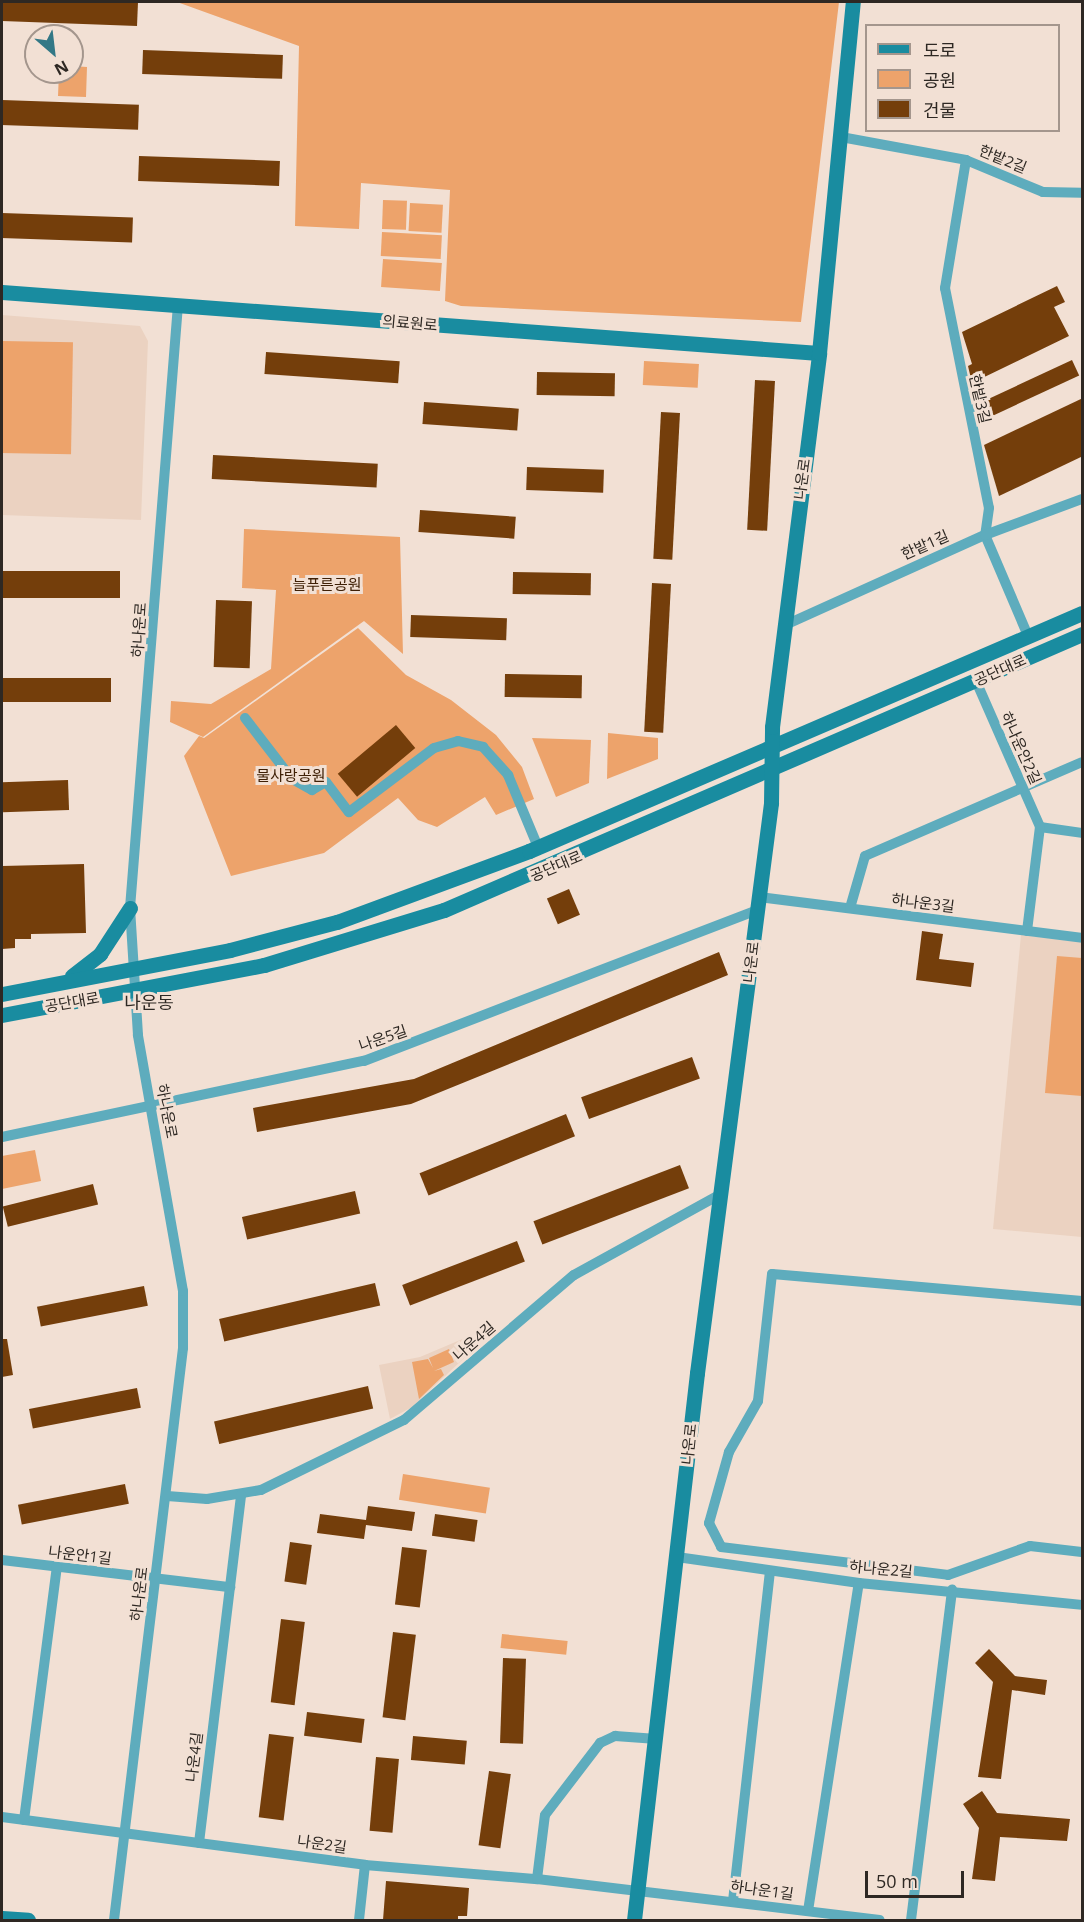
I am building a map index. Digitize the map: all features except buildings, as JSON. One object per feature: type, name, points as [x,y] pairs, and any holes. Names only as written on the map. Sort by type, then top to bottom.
[{"type":"street","name":"나운로","points":[[634,1920],[719,1195],[758,903],[772,770],[771,748],[783,626],[819,354],[853,2]]},
{"type":"street","name":"한밭2길","points":[[841,137],[966,160],[1043,192],[1083,193]]},
{"type":"street","name":"한밭3길","points":[[966,160],[945,288],[989,508],[985,535],[1028,636]]},
{"type":"street","name":"의료원로","points":[[2,292],[819,354]]},
{"type":"street","name":"하나운로","points":[[114,1920],[127,1832],[183,1348],[183,1291],[151,1106],[135,992],[130,908],[178,305]]},
{"type":"street","name":"한밭1길","points":[[783,626],[985,535],[1083,499]]},
{"type":"street","name":"공단대로","points":[[2,992],[230,950],[337,922],[538,847],[1083,613]]},
{"type":"street","name":"공단대로","points":[[2,1016],[135,992],[264,965],[444,910],[1083,634]]},
{"type":"street","name":"하나운안2길","points":[[976,681],[1040,827]]},
{"type":"street","points":[[245,718],[292,779],[312,790],[326,782],[349,812],[434,748],[458,741],[483,747],[508,775],[538,847]]},
{"type":"street","points":[[850,908],[865,856],[1083,762]]},
{"type":"street","points":[[1027,931],[1040,827],[1083,833]]},
{"type":"street","name":"하나운3길","points":[[758,903],[850,908],[1083,938]]},
{"type":"street","name":"나운5길","points":[[2,1137],[375,1058],[758,903]]},
{"type":"street","points":[[59,982],[100,954],[130,908]]},
{"type":"street","name":"나운4길","points":[[167,1496],[207,1499],[241,1495],[288,1478],[404,1420],[574,1275],[719,1195]]},
{"type":"street","points":[[1083,1302],[772,1274],[758,1401],[729,1452],[709,1523],[721,1547],[948,1575],[1030,1546],[1083,1552]]},
{"type":"street","name":"나운4길","points":[[199,1843],[241,1495]]},
{"type":"street","name":"하나운2길","points":[[677,1557],[859,1583],[952,1590],[1083,1605]]},
{"type":"street","name":"나운안1길","points":[[2,1560],[230,1587]]},
{"type":"street","points":[[24,1820],[57,1567]]},
{"type":"street","points":[[733,1901],[770,1571]]},
{"type":"street","points":[[808,1911],[859,1583]]},
{"type":"street","points":[[911,1920],[952,1590]]},
{"type":"street","points":[[537,1879],[545,1815],[600,1743],[615,1736],[657,1739]]},
{"type":"street","name":"나운2길","points":[[2,1817],[365,1865],[639,1890]]},
{"type":"street","points":[[359,1920],[365,1865]]},
{"type":"street","name":"하나운1길","points":[[639,1890],[880,1920]]},
{"type":"street","points":[[2,1918],[28,1920]]},
{"type":"shaded area","points":[[2,315],[140,326],[148,341],[141,520],[2,515]]},
{"type":"shaded area","points":[[1021,935],[1082,942],[1082,1237],[993,1229]]},
{"type":"shaded area","points":[[472,1335],[477,1346],[412,1407],[390,1419],[379,1365],[420,1357]]},
{"type":"green space","points":[[177,2],[839,2],[801,322],[461,306],[445,301],[450,190],[361,183],[359,229],[295,226],[299,46]]},
{"type":"green space","points":[[84,67],[87,67],[86,97],[58,96],[58,84],[84,84]]},
{"type":"green space","points":[[383,200],[407,201],[406,230],[382,229]]},
{"type":"green space","points":[[410,203],[443,205],[441,233],[409,231]]},
{"type":"green space","points":[[382,232],[442,235],[441,259],[381,256]]},
{"type":"green space","points":[[383,259],[442,263],[440,291],[381,287]]},
{"type":"green space","points":[[2,341],[73,342],[71,454],[2,453]]},
{"type":"green space","points":[[644,361],[699,364],[698,388],[643,385]]},
{"type":"green space","name":"늘푸른공원","points":[[244,529],[400,537],[403,654],[364,621],[203,737],[170,722],[171,701],[211,704],[271,669],[276,590],[242,588]]},
{"type":"green space","name":"물사랑공원","points":[[358,628],[406,675],[451,700],[496,735],[522,767],[534,799],[496,815],[485,797],[437,827],[418,820],[398,798],[324,853],[231,876],[184,756],[199,736],[204,738]]},
{"type":"green space","points":[[608,733],[658,738],[658,759],[607,779]]},
{"type":"green space","points":[[532,738],[591,740],[589,783],[556,797]]},
{"type":"green space","points":[[1057,956],[1082,958],[1082,1096],[1045,1093]]},
{"type":"green space","points":[[35,1150],[41,1181],[2,1189],[2,1156]]},
{"type":"green space","points":[[449,1349],[454,1362],[434,1371],[441,1369],[444,1375],[419,1399],[412,1362],[428,1359],[433,1368],[429,1358]]},
{"type":"green space","points":[[403,1474],[490,1488],[486,1513],[399,1500]]},
{"type":"green space","points":[[502,1634],[568,1641],[566,1655],[501,1648]]},
{"type":"district","name":"나운동","points":[[149,1002]]}]
